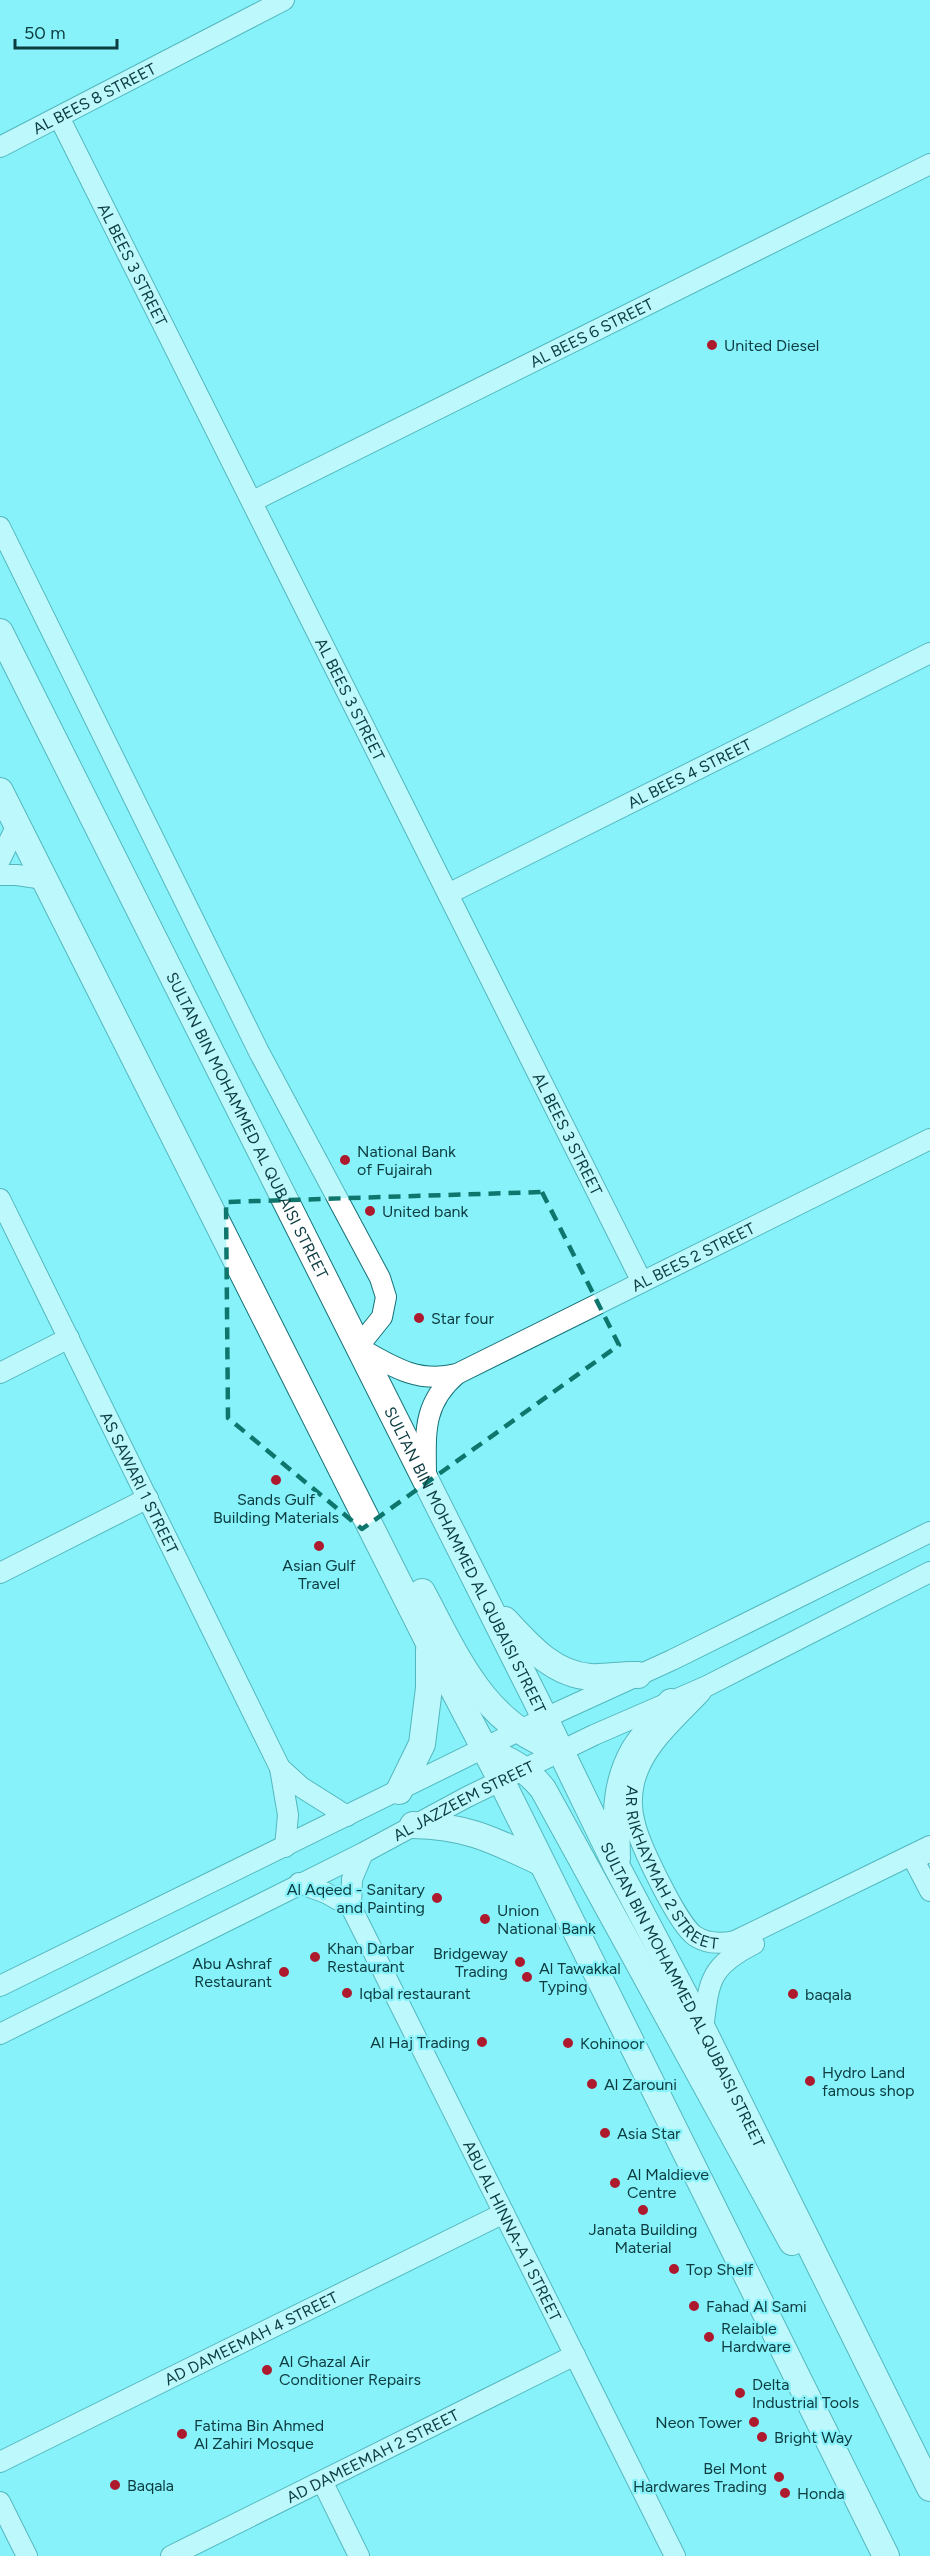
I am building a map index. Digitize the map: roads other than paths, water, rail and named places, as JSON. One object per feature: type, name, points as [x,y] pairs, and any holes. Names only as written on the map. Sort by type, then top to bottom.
[{"type":"main road","name":"SULTAN BIN MOHAMMED AL QUBAISI STREET","points":[[0,632],[561,1750],[617,1867],[703,2030],[930,2488]]},
{"type":"main road","points":[[0,791],[483,1750],[501,1780],[885,2556]]},
{"type":"main road","points":[[367,1521],[398,1547],[460,1662],[479,1692],[500,1717],[533,1740],[561,1750]]},
{"type":"main road","points":[[485,1599],[531,1648],[565,1671],[594,1677],[638,1675]]},
{"type":"main road","points":[[399,1791],[422,1744],[429,1688],[429,1643]]},
{"type":"main road","points":[[617,1867],[616,1816],[618,1791],[623,1772],[634,1748],[671,1702]]},
{"type":"main road","points":[[483,1750],[510,1760],[524,1769],[543,1789],[569,1832],[642,1972],[788,2237],[805,2255],[819,2262]]},
{"type":"main road","points":[[413,1825],[434,1825],[473,1833],[497,1840],[540,1862]]},
{"type":"street","name":"AL BEES 8 STREET","points":[[0,147],[284,0]]},
{"type":"street","name":"AL BEES 3 STREET","points":[[59,117],[642,1282]]},
{"type":"street","name":"AL BEES 6 STREET","points":[[253,501],[930,164]]},
{"type":"street","points":[[0,527],[259,1052],[380,1278],[386,1297],[381,1317],[358,1347]]},
{"type":"street","name":"AL BEES 4 STREET","points":[[448,894],[930,653]]},
{"type":"street","points":[[0,860],[17,825]]},
{"type":"street","points":[[0,875],[44,879]]},
{"type":"street","name":"AL BEES 2 STREET","points":[[358,1347],[405,1373],[418,1377],[444,1377],[457,1374],[930,1138]]},
{"type":"street","name":"AS SAWARI 1 STREET","points":[[0,1199],[280,1768],[288,1815],[285,1847]]},
{"type":"street","points":[[0,1373],[69,1338]]},
{"type":"street","name":"AL BEES 2 STREET","points":[[426,1482],[428,1418],[438,1393],[457,1374]]},
{"type":"street","points":[[0,1573],[148,1498]]},
{"type":"street","points":[[0,1986],[518,1731],[930,1532]]},
{"type":"street","name":"AL JAZZEEM STREET","points":[[0,2034],[363,1853],[561,1750],[707,1686],[930,1572]]},
{"type":"street","name":"AR RIKHAYMAH 2 STREET","points":[[707,1686],[655,1742],[642,1760],[634,1781],[632,1804],[639,1837],[683,1924],[695,1936],[711,1942],[735,1941],[925,1856]]},
{"type":"street","name":"AS SAWARI 1 STREET","points":[[280,1768],[301,1787],[347,1816]]},
{"type":"street","points":[[299,1883],[351,1906],[352,1879],[363,1853]]},
{"type":"street","points":[[925,1856],[930,1891]]},
{"type":"street","name":"AR RIKHAYMAH 2 STREET","points":[[703,2030],[710,1984],[727,1959],[925,1856]]},
{"type":"street","name":"ABU AL HINNA-A 1 STREET","points":[[351,1906],[675,2556]]},
{"type":"street","name":"AD DAMEEMAH 4 STREET","points":[[0,2462],[504,2212]]},
{"type":"street","name":"AD DAMEEMAH 2 STREET","points":[[171,2556],[575,2355]]},
{"type":"street","points":[[322,2481],[359,2556]]},
{"type":"street","points":[[0,2502],[27,2556]]},
{"type":"place","name":"United Diesel","points":[[712,345]]},
{"type":"place","name":"National Bank of Fujairah","points":[[345,1160]]},
{"type":"place","name":"United bank","points":[[370,1211]]},
{"type":"place","name":"Star four","points":[[419,1318]]},
{"type":"place","name":"Sands Gulf Building Materials","points":[[276,1480]]},
{"type":"place","name":"Asian Gulf Travel","points":[[319,1546]]},
{"type":"place","name":"Al Aqeed - Sanitary and Painting","points":[[437,1898]]},
{"type":"place","name":"Union National Bank","points":[[485,1919]]},
{"type":"place","name":"Khan Darbar Restaurant","points":[[315,1957]]},
{"type":"place","name":"Bridgeway Trading","points":[[520,1962]]},
{"type":"place","name":"Abu Ashraf Restaurant","points":[[284,1972]]},
{"type":"place","name":"Al Tawakkal Typing","points":[[527,1977]]},
{"type":"place","name":"Iqbal restaurant","points":[[347,1993]]},
{"type":"place","name":"baqala","points":[[793,1994]]},
{"type":"place","name":"Al Haj Trading","points":[[482,2042]]},
{"type":"place","name":"Kohinoor","points":[[568,2043]]},
{"type":"place","name":"Hydro Land famous shop","points":[[810,2081]]},
{"type":"place","name":"Al Zarouni","points":[[592,2084]]},
{"type":"place","name":"Asia Star","points":[[605,2133]]},
{"type":"place","name":"Al Maldieve Centre","points":[[615,2183]]},
{"type":"place","name":"Janata Building Material","points":[[643,2210]]},
{"type":"place","name":"Top Shelf","points":[[674,2269]]},
{"type":"place","name":"Fahad Al Sami","points":[[694,2306]]},
{"type":"place","name":"Relaible Hardware","points":[[709,2337]]},
{"type":"place","name":"Al Ghazal Air Conditioner Repairs","points":[[267,2370]]},
{"type":"place","name":"Delta Industrial Tools","points":[[740,2393]]},
{"type":"place","name":"Neon Tower","points":[[754,2422]]},
{"type":"place","name":"Fatima Bin Ahmed Al Zahiri Mosque","points":[[182,2434]]},
{"type":"place","name":"Bright Way","points":[[762,2437]]},
{"type":"place","name":"Bel Mont Hardwares Trading","points":[[779,2477]]},
{"type":"place","name":"Baqala","points":[[115,2485]]},
{"type":"place","name":"Honda","points":[[785,2493]]}]
